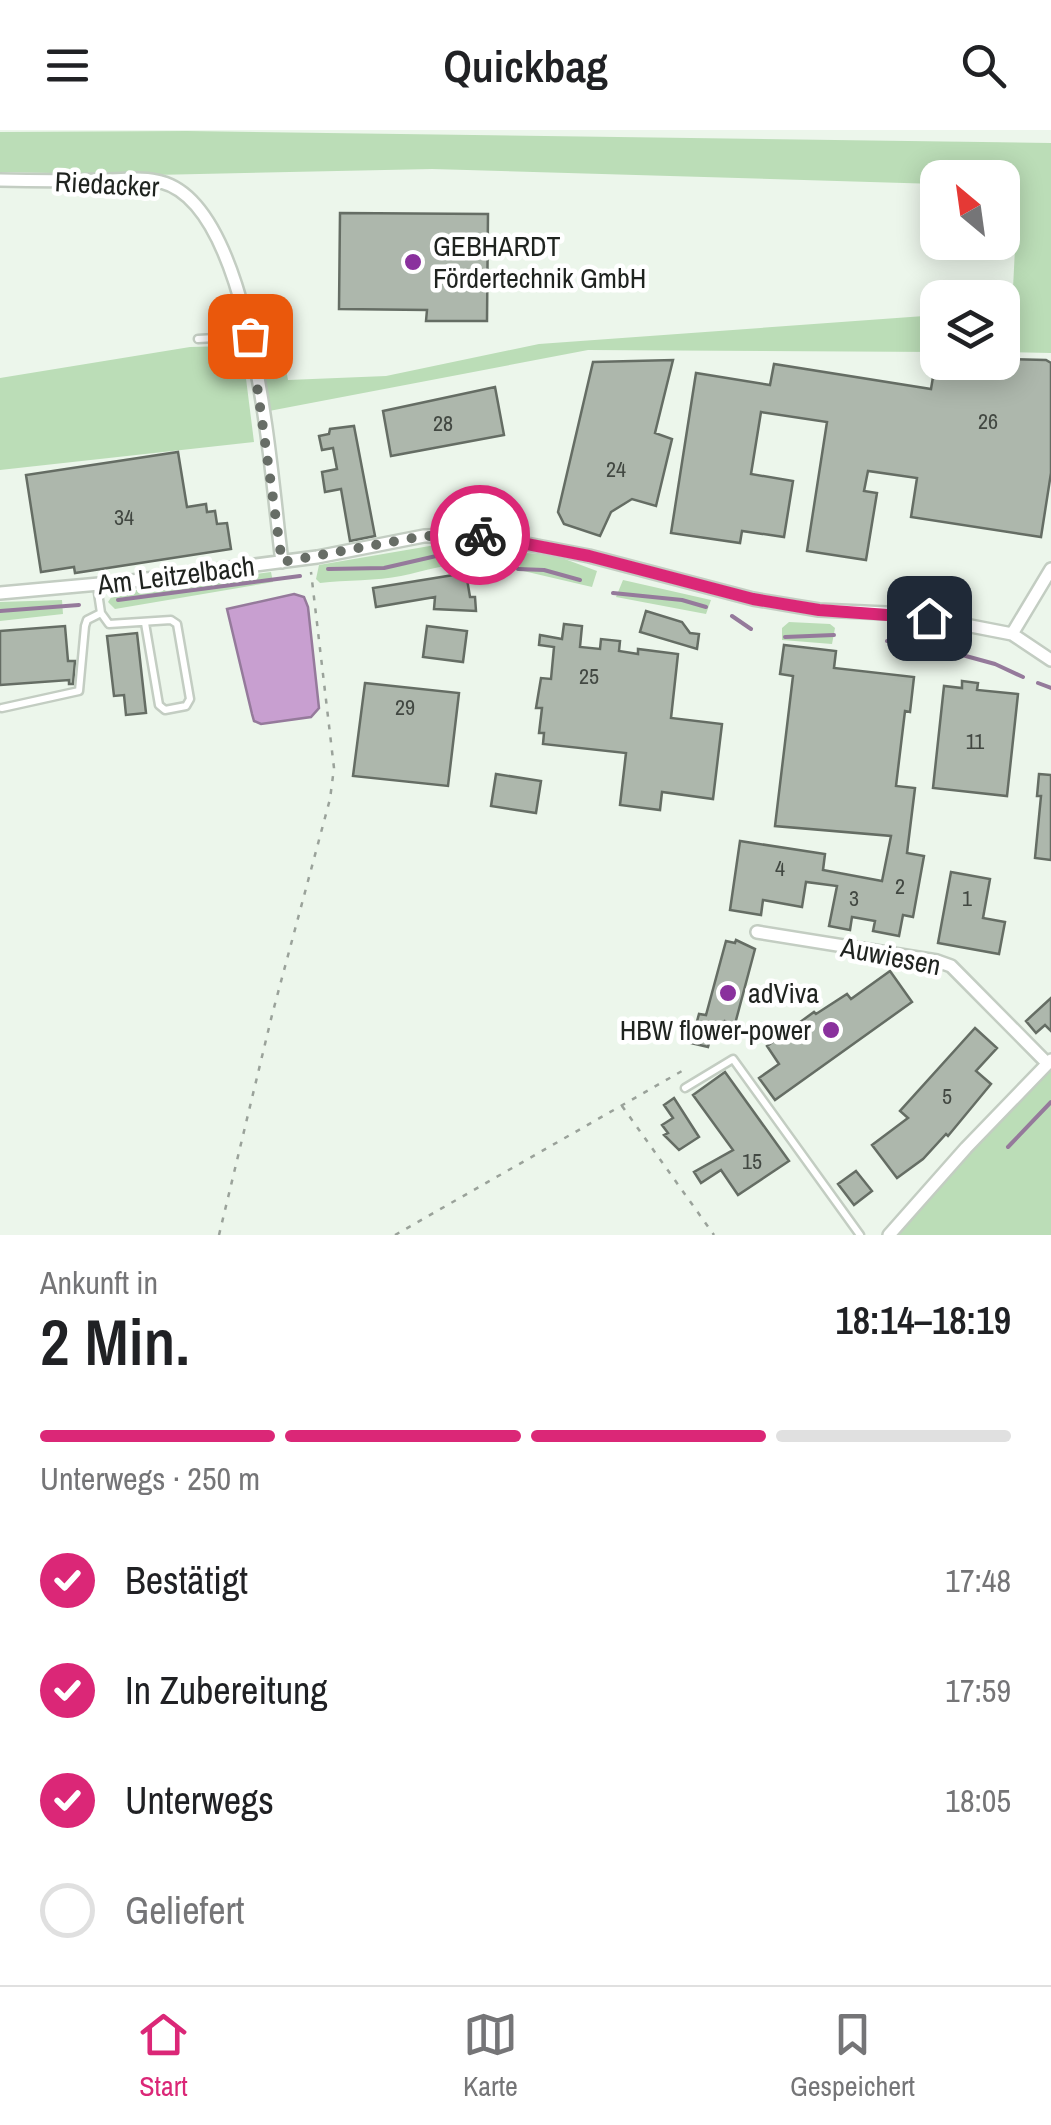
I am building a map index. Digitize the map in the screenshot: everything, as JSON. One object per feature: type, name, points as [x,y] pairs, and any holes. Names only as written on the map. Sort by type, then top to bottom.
[{"type":"street","name":"Riedacker","points":[[0,180],[162,182],[190,197],[203,211],[239,289],[250,336],[282,562]]},
{"type":"street","name":"Am Leitzelbach","points":[[0,593],[282,562],[424,536],[480,535],[589,556],[753,599],[819,610],[910,614],[1012,634],[1051,660]]},
{"type":"street","points":[[1012,634],[1051,570]]},
{"type":"street","name":"Auwiesen","points":[[758,932],[951,966],[1049,1061]]},
{"type":"street","points":[[890,1235],[1049,1061]]},
{"type":"lane","points":[[198,339],[250,336]]},
{"type":"lane","points":[[96,584],[101,613],[110,624],[171,620],[177,624],[190,699],[186,706],[165,710],[159,705],[145,623]]},
{"type":"lane","points":[[2,708],[79,691],[85,626],[87,620],[101,613]]},
{"type":"lane","points":[[684,1088],[733,1059],[860,1235]]},
{"type":"path","points":[[219,1235],[332,783],[334,768],[310,558]]},
{"type":"path","points":[[395,1235],[682,1070]]},
{"type":"path","points":[[622,1105],[714,1235]]},
{"type":"green space","points":[[0,132],[1051,143],[1051,353],[1020,352],[1020,280],[1013,280],[1014,260],[1020,260],[1020,160],[920,160],[920,183],[432,169],[154,175],[0,172]]},
{"type":"green space","points":[[920,316],[920,352],[588,350],[269,411],[256,339],[281,340],[288,380],[386,376],[539,344]]},
{"type":"green space","points":[[229,346],[243,355],[254,442],[0,470],[0,378],[190,347]]},
{"type":"green space","points":[[453,542],[493,547],[496,568],[459,564],[382,579],[320,583],[316,579],[319,565]]},
{"type":"green space","points":[[527,553],[554,555],[597,571],[592,587],[519,570]]},
{"type":"green space","points":[[271,572],[273,582],[115,609],[108,602],[114,593]]},
{"type":"green space","points":[[623,580],[711,600],[706,614],[616,597]]},
{"type":"green space","points":[[62,600],[63,614],[0,621],[0,602]]},
{"type":"green space","points":[[789,622],[830,624],[835,628],[832,644],[782,640],[782,628]]},
{"type":"green space","points":[[1051,1064],[1051,1235],[895,1235]]},
{"type":"shaded area","points":[[294,594],[304,597],[308,607],[319,708],[311,717],[261,724],[254,721],[227,609]]},
{"type":"building","name":"GEBHARDT Fördertechnik GmbH","points":[[340,213],[488,214],[487,321],[426,321],[427,310],[339,309]]},
{"type":"building","points":[[1020,359],[1051,363],[1051,473],[1041,537],[911,517],[917,478],[868,471],[864,491],[877,493],[866,560],[807,551],[827,422],[761,412],[751,474],[793,481],[784,537],[742,531],[740,543],[671,533],[696,373],[770,385],[774,364],[931,389],[932,380],[1020,380]]},
{"type":"building","points":[[673,360],[655,433],[672,439],[656,506],[632,499],[611,512],[600,536],[564,524],[558,512],[593,362]]},
{"type":"building","points":[[495,387],[504,435],[391,456],[383,411]]},
{"type":"building","points":[[354,426],[375,536],[350,541],[341,489],[325,492],[322,472],[337,469],[333,448],[322,450],[319,436],[329,434],[330,429]]},
{"type":"building","points":[[178,452],[187,507],[206,504],[207,512],[215,511],[217,524],[227,523],[231,549],[75,573],[74,567],[41,572],[26,475]]},
{"type":"building","points":[[466,573],[476,611],[434,609],[435,597],[376,607],[373,588]]},
{"type":"building","points":[[646,611],[682,622],[690,633],[699,634],[697,649],[640,632]]},
{"type":"building","points":[[564,624],[582,626],[580,647],[600,649],[601,639],[620,641],[619,651],[678,654],[671,718],[722,724],[713,799],[662,792],[660,810],[620,805],[626,753],[543,744],[544,733],[539,733],[542,708],[536,708],[541,678],[551,679],[554,647],[539,645],[540,635],[562,639]]},
{"type":"building","points":[[65,626],[68,661],[75,661],[73,684],[69,680],[0,685],[0,631]]},
{"type":"building","points":[[427,626],[467,631],[463,662],[423,657]]},
{"type":"building","points":[[137,633],[146,713],[126,715],[124,695],[114,696],[107,636]]},
{"type":"building","points":[[784,645],[836,651],[834,668],[914,677],[910,712],[905,711],[896,786],[915,788],[907,853],[924,856],[913,917],[903,915],[899,936],[873,931],[875,921],[852,917],[850,930],[829,926],[837,886],[806,882],[802,907],[763,900],[761,915],[730,910],[740,841],[825,854],[823,870],[882,881],[891,836],[775,826],[793,676],[780,674]]},
{"type":"building","points":[[962,681],[978,683],[977,690],[1018,694],[1007,796],[933,788],[944,686],[962,688]]},
{"type":"building","points":[[365,683],[459,693],[448,786],[353,776]]},
{"type":"building","points":[[496,774],[541,781],[536,813],[491,806]]},
{"type":"building","points":[[1039,774],[1051,775],[1051,860],[1035,858],[1041,796],[1037,796]]},
{"type":"building","points":[[951,872],[990,879],[983,918],[1005,922],[999,954],[938,943]]},
{"type":"building","name":"adViva","points":[[736,940],[755,949],[735,1024],[725,1021],[724,1028],[714,1025],[708,1047],[691,1043],[699,1014],[706,1015],[726,941]]},
{"type":"building","name":"HBW flower-power","points":[[890,971],[912,1002],[775,1100],[759,1078],[779,1064],[767,1046],[814,1012],[847,994],[851,999]]},
{"type":"building","points":[[1051,998],[1051,1031],[1045,1025],[1036,1033],[1026,1021]]},
{"type":"building","points":[[975,1028],[997,1048],[976,1071],[991,1084],[948,1136],[897,1178],[872,1145],[908,1118],[900,1111]]},
{"type":"building","points":[[725,1072],[789,1161],[738,1195],[721,1170],[701,1183],[694,1172],[733,1150],[693,1095]]},
{"type":"building","points":[[674,1098],[699,1137],[679,1150],[664,1135],[668,1133],[662,1125],[673,1118],[664,1105]]},
{"type":"building","points":[[856,1171],[872,1191],[854,1205],[838,1184]]},
{"type":"waterway","points":[[328,569],[384,568],[458,551],[503,566]]},
{"type":"waterway","points":[[518,569],[544,570],[580,580]]},
{"type":"waterway","points":[[118,600],[300,576]]},
{"type":"waterway","points":[[613,593],[682,600],[706,607]]},
{"type":"waterway","points":[[0,611],[79,605]]},
{"type":"waterway","points":[[732,616],[751,629]]},
{"type":"waterway","points":[[785,637],[834,635]]},
{"type":"waterway","points":[[887,641],[918,645]]},
{"type":"waterway","points":[[933,647],[995,664],[1023,677]]},
{"type":"waterway","points":[[1038,683],[1051,688]]},
{"type":"waterway","points":[[1008,1147],[1051,1102]]},
{"type":"way so far","points":[[250,336],[282,562],[424,536],[480,535]]},
{"type":"place","name":"GEBHARDT Fördertechnik GmbH","points":[[413,262]]},
{"type":"place","name":"adViva","points":[[728,993]]},
{"type":"place","name":"HBW flower-power","points":[[831,1030]]},
{"type":"route","points":[[480,535],[589,556],[753,599],[819,610],[929,618]]}]
